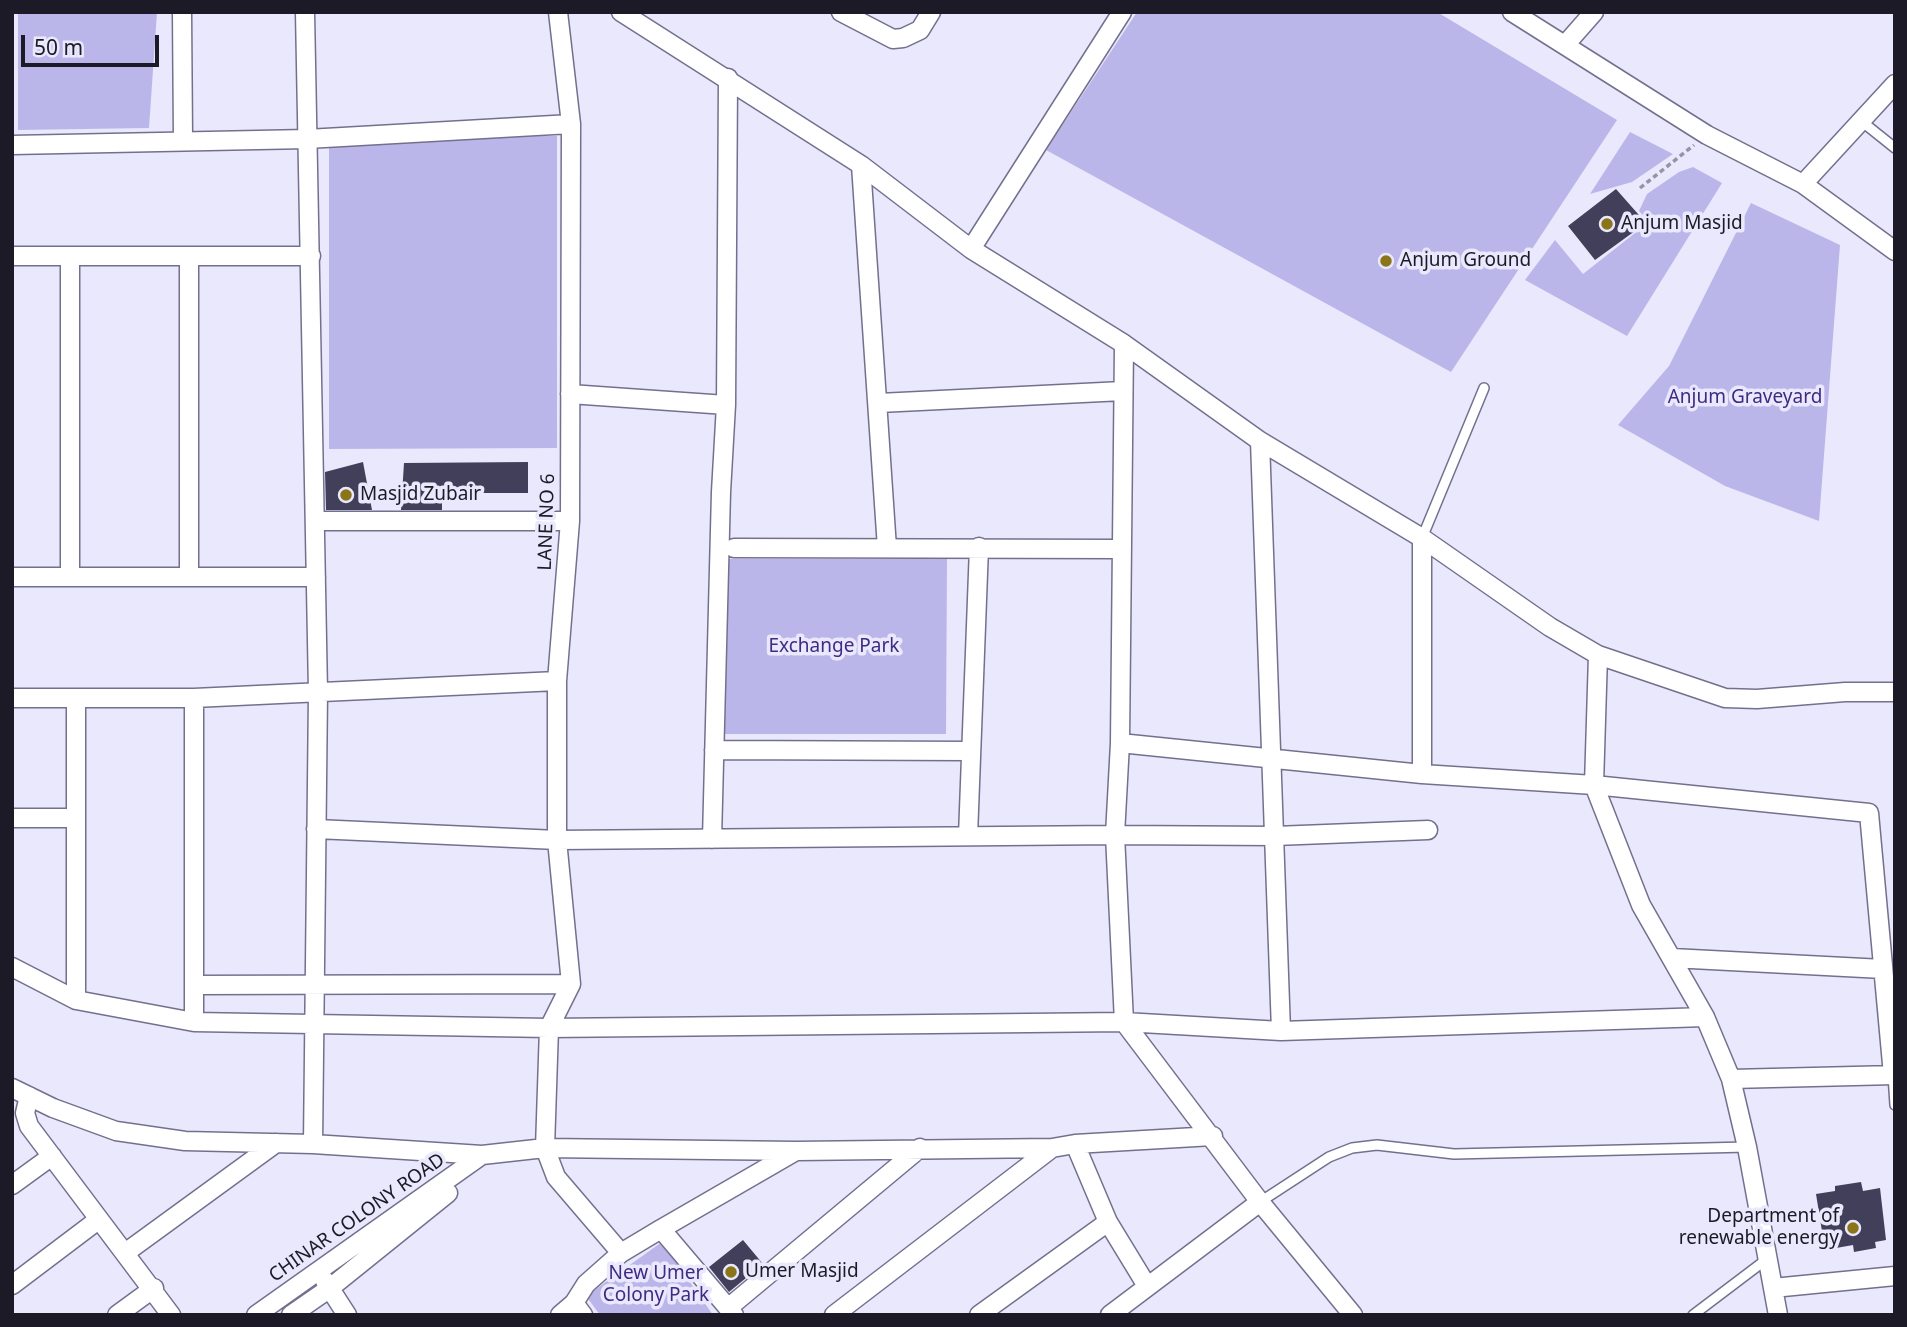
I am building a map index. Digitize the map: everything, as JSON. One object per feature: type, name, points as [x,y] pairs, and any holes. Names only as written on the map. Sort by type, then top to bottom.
[{"type":"street","points":[[182,12],[183,139]]},
{"type":"street","points":[[305,12],[318,692],[313,1144]]},
{"type":"street","name":"LANE NO 6","points":[[558,12],[570,124],[570,521],[557,681],[557,840],[570,984]]},
{"type":"street","points":[[621,12],[861,165],[971,249],[1124,344],[1260,441],[1422,538],[1550,627],[1598,655],[1725,698],[1758,699],[1845,691],[1895,692]]},
{"type":"street","points":[[841,12],[893,39],[903,38],[920,30],[931,12]]},
{"type":"street","points":[[971,249],[1122,12]]},
{"type":"street","points":[[1512,12],[1707,135],[1803,184],[1895,251]]},
{"type":"street","points":[[1565,45],[1594,12]]},
{"type":"street","points":[[712,839],[721,492],[726,405],[728,78]]},
{"type":"street","points":[[1803,184],[1895,84]]},
{"type":"street","points":[[12,145],[183,139],[307,139],[570,124]]},
{"type":"street","points":[[861,165],[887,548]]},
{"type":"street","points":[[12,256],[310,257]]},
{"type":"street","points":[[70,256],[70,577]]},
{"type":"street","points":[[189,256],[189,577]]},
{"type":"street","points":[[1124,344],[1120,743],[1115,835],[1124,1022],[1213,1136],[1260,1202],[1353,1315]]},
{"type":"street","points":[[879,402],[1123,391]]},
{"type":"street","points":[[570,394],[726,405]]},
{"type":"street","points":[[1260,441],[1269,757],[1275,836],[1281,1031]]},
{"type":"street","points":[[316,521],[570,521]]},
{"type":"street","points":[[1422,538],[1423,774]]},
{"type":"street","points":[[968,835],[979,547]]},
{"type":"street","points":[[734,548],[1120,549]]},
{"type":"street","points":[[12,578],[316,577]]},
{"type":"street","points":[[1598,655],[1594,785],[1641,905],[1705,1017],[1731,1079],[1747,1147],[1778,1315]]},
{"type":"street","points":[[12,698],[194,698],[557,681]]},
{"type":"street","points":[[76,698],[76,1000]]},
{"type":"street","points":[[194,698],[194,1022]]},
{"type":"street","points":[[1120,743],[1423,774],[1594,785],[1869,813],[1894,1075],[1731,1079]]},
{"type":"street","points":[[714,750],[971,751]]},
{"type":"street","points":[[12,818],[76,818]]},
{"type":"street","points":[[316,829],[557,840],[968,835],[1275,836],[1427,830]]},
{"type":"street","points":[[1672,958],[1883,969]]},
{"type":"street","points":[[12,967],[76,1000],[194,1022],[549,1028],[1124,1022],[1281,1031],[1705,1017]]},
{"type":"street","points":[[194,985],[570,984],[549,1028],[545,1148],[556,1177],[576,1204],[621,1253]]},
{"type":"street","points":[[12,1088],[116,1130],[184,1141],[313,1144],[490,1154],[545,1148],[796,1151],[920,1147],[1052,1148],[1075,1144],[1213,1136]]},
{"type":"street","points":[[29,1096],[26,1120],[171,1315]]},
{"type":"street","points":[[125,1253],[276,1143]]},
{"type":"street","points":[[1075,1144],[1108,1222],[1147,1286]]},
{"type":"street","points":[[661,1229],[731,1312],[920,1147]]},
{"type":"street","points":[[834,1315],[1052,1148]]},
{"type":"street","points":[[560,1315],[578,1309],[586,1284],[621,1253],[796,1151]]},
{"type":"street","name":"CHINAR COLONY ROAD","points":[[256,1315],[490,1154]]},
{"type":"street","name":"CHINAR COLONY ROAD","points":[[291,1315],[330,1288],[490,1154]]},
{"type":"street","points":[[12,1185],[52,1156]]},
{"type":"street","points":[[1110,1315],[1260,1202]]},
{"type":"street","points":[[12,1285],[98,1220]]},
{"type":"street","points":[[979,1315],[1108,1222]]},
{"type":"street","points":[[319,1272],[347,1315]]},
{"type":"street","points":[[1773,1288],[1895,1276]]},
{"type":"street","points":[[117,1315],[153,1289]]},
{"type":"lane","points":[[1860,120],[1895,148]]},
{"type":"lane","points":[[1422,538],[1484,388]]},
{"type":"lane","points":[[1894,1075],[1895,1105]]},
{"type":"lane","points":[[1260,1202],[1329,1157],[1352,1148],[1377,1145],[1454,1154],[1747,1147]]},
{"type":"lane","points":[[1693,1315],[1768,1258]]},
{"type":"path","points":[[1640,188],[1707,135]]},
{"type":"green space","points":[[18,12],[157,12],[149,128],[18,130]]},
{"type":"green space","name":"Anjum Ground","points":[[1137,12],[1437,12],[1617,120],[1451,372],[1046,150]]},
{"type":"green space","points":[[1630,132],[1673,154],[1632,182],[1590,194]]},
{"type":"green space","points":[[329,136],[557,136],[557,448],[329,449]]},
{"type":"green space","points":[[1693,167],[1722,183],[1627,336],[1525,280],[1555,240],[1583,274],[1649,222],[1639,211],[1647,194],[1679,172]]},
{"type":"green space","name":"Anjum Graveyard","points":[[1751,203],[1840,245],[1819,521],[1725,486],[1618,425],[1669,366]]},
{"type":"green space","name":"Exchange Park","points":[[721,559],[947,559],[946,734],[721,734]]},
{"type":"green space","name":"New Umer Colony Park","points":[[662,1242],[713,1315],[600,1315],[586,1296]]},
{"type":"building","name":"Anjum Masjid","points":[[1616,189],[1646,223],[1595,260],[1568,226]]},
{"type":"building","name":"Masjid Zubair","points":[[363,462],[372,510],[326,510],[325,472]]},
{"type":"building","points":[[528,462],[528,493],[442,493],[442,510],[401,510],[404,463]]},
{"type":"building","name":"Department of renewable energy","points":[[1861,1182],[1863,1191],[1880,1188],[1886,1240],[1875,1242],[1876,1248],[1854,1252],[1853,1245],[1825,1250],[1816,1194],[1835,1191],[1835,1186]]},
{"type":"building","points":[[743,1240],[763,1264],[729,1292],[709,1267]]},
{"type":"place","name":"Anjum Masjid","points":[[1607,224]]},
{"type":"place","name":"Anjum Ground","points":[[1386,261]]},
{"type":"place","name":"Masjid Zubair","points":[[346,495]]},
{"type":"place","name":"Department of renewable energy","points":[[1853,1228]]},
{"type":"place","name":"Umer Masjid","points":[[731,1272]]}]
